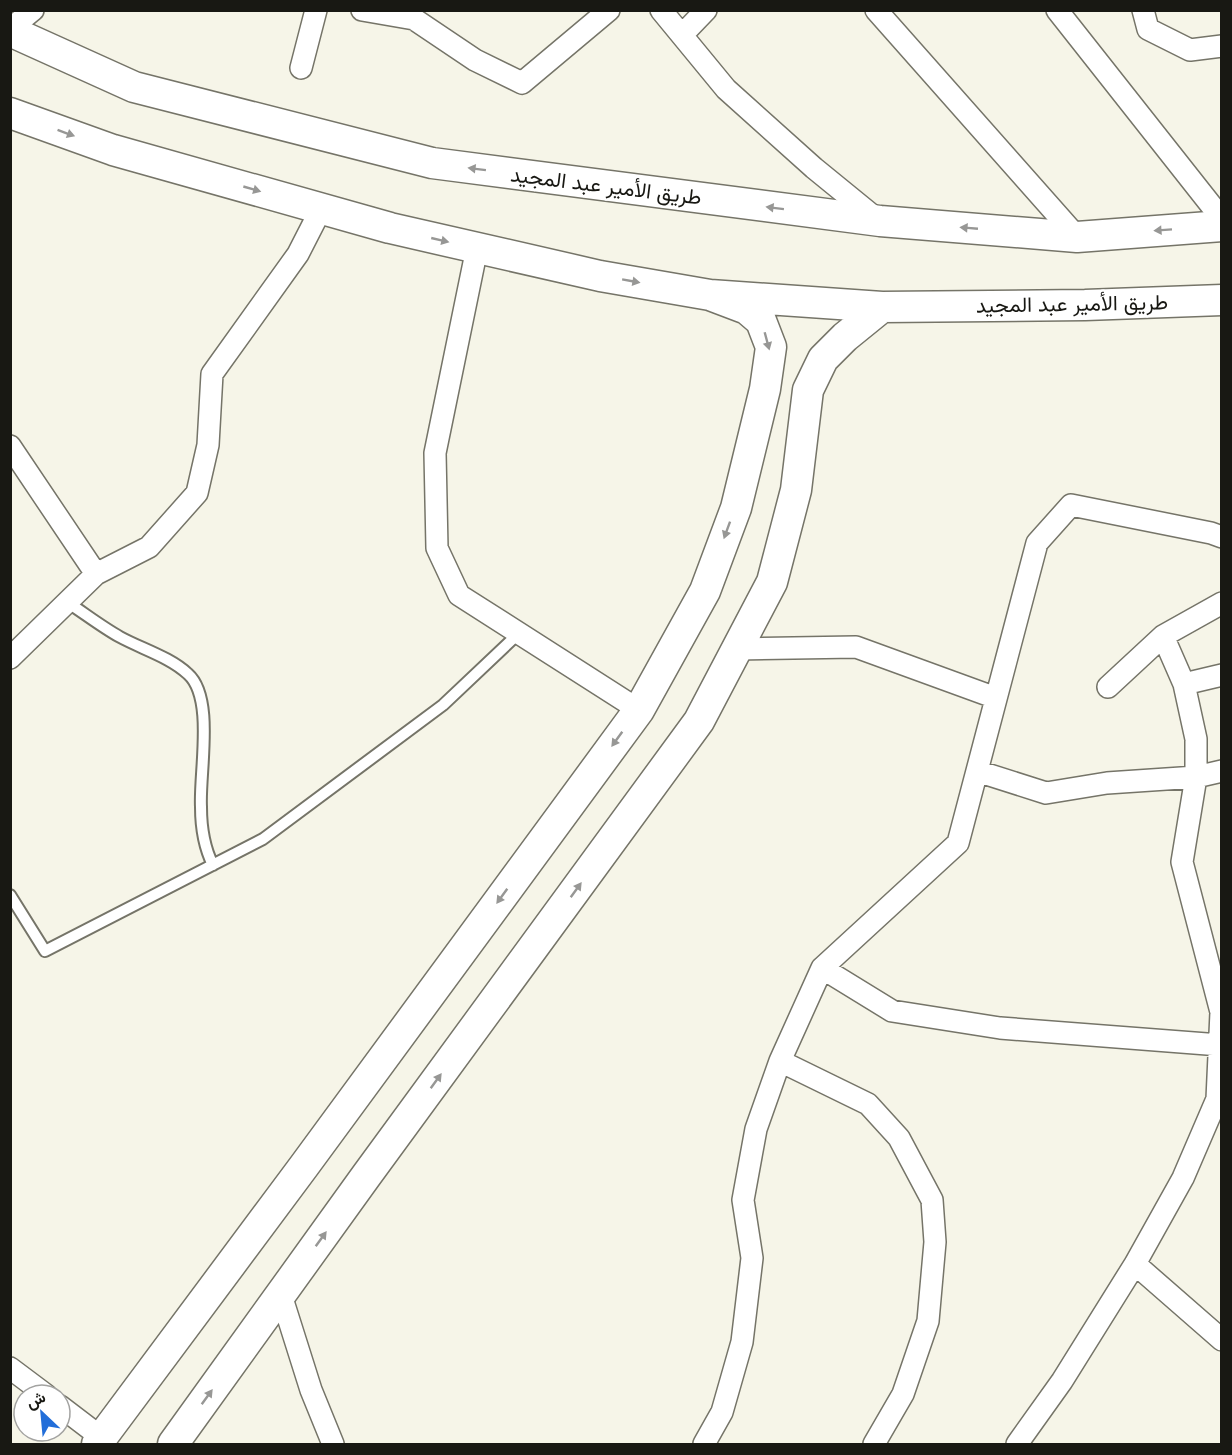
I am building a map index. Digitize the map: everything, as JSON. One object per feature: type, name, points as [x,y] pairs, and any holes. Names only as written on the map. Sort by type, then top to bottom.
[{"type":"main road","name":"طريق الأمير عبد المجيد","points":[[10,30],[134,87],[432,164],[880,221],[1077,237],[1221,226]]},
{"type":"main road","name":"طريق الأمير عبد المجيد","points":[[10,113],[113,150],[390,228],[600,276],[710,295],[882,307],[1085,305],[1221,300]]},
{"type":"main road","points":[[99,1441],[639,710],[705,591],[736,508],[765,389],[771,347],[761,321],[747,309],[710,295]]},
{"type":"main road","points":[[173,1444],[699,721],[772,582],[796,490],[808,390],[823,359],[845,337],[882,307]]},
{"type":"street","points":[[10,30],[33,10]]},
{"type":"street","points":[[301,68],[316,10]]},
{"type":"street","points":[[362,10],[414,20],[475,60],[522,83],[609,10]]},
{"type":"street","points":[[662,10],[726,89],[814,168],[880,221]]},
{"type":"street","points":[[682,35],[706,10]]},
{"type":"street","points":[[876,10],[1077,237]]},
{"type":"street","points":[[1057,10],[1221,219]]},
{"type":"street","points":[[1143,10],[1148,29],[1190,50],[1221,46]]},
{"type":"street","points":[[10,658],[96,574],[148,547],[197,493],[208,445],[212,374],[298,254],[321,209]]},
{"type":"street","points":[[477,248],[435,453],[437,548],[459,595],[639,710]]},
{"type":"street","points":[[10,446],[96,574]]},
{"type":"street","points":[[704,1444],[722,1412],[742,1342],[752,1258],[743,1200],[756,1129],[780,1061],[822,968],[958,843],[1037,543],[1071,505],[1211,533],[1221,537]]},
{"type":"street","points":[[1108,687],[1162,636],[1221,603]]},
{"type":"street","points":[[1017,1444],[1062,1381],[1135,1264],[1183,1178],[1217,1099],[1221,1012],[1182,862],[1196,777],[1196,739],[1185,684],[1162,636]]},
{"type":"street","points":[[737,649],[856,647],[996,698]]},
{"type":"street","points":[[1185,684],[1221,675]]},
{"type":"street","points":[[977,771],[1046,793],[1107,783],[1196,777],[1221,771]]},
{"type":"street","points":[[822,968],[892,1011],[1000,1028],[1220,1045]]},
{"type":"street","points":[[780,1061],[868,1104],[899,1138],[932,1200],[935,1242],[928,1321],[903,1394],[874,1444]]},
{"type":"street","points":[[1135,1264],[1221,1340]]},
{"type":"street","points":[[281,1295],[311,1390],[333,1444]]},
{"type":"street","points":[[10,1368],[30,1383]]},
{"type":"street","points":[[72,1417],[99,1441]]},
{"type":"lane","points":[[67,602],[118,636],[190,675],[204,711],[201,807],[206,849],[213,865]]},
{"type":"lane","points":[[10,895],[45,951],[213,865],[263,839],[433,712],[519,633]]}]
